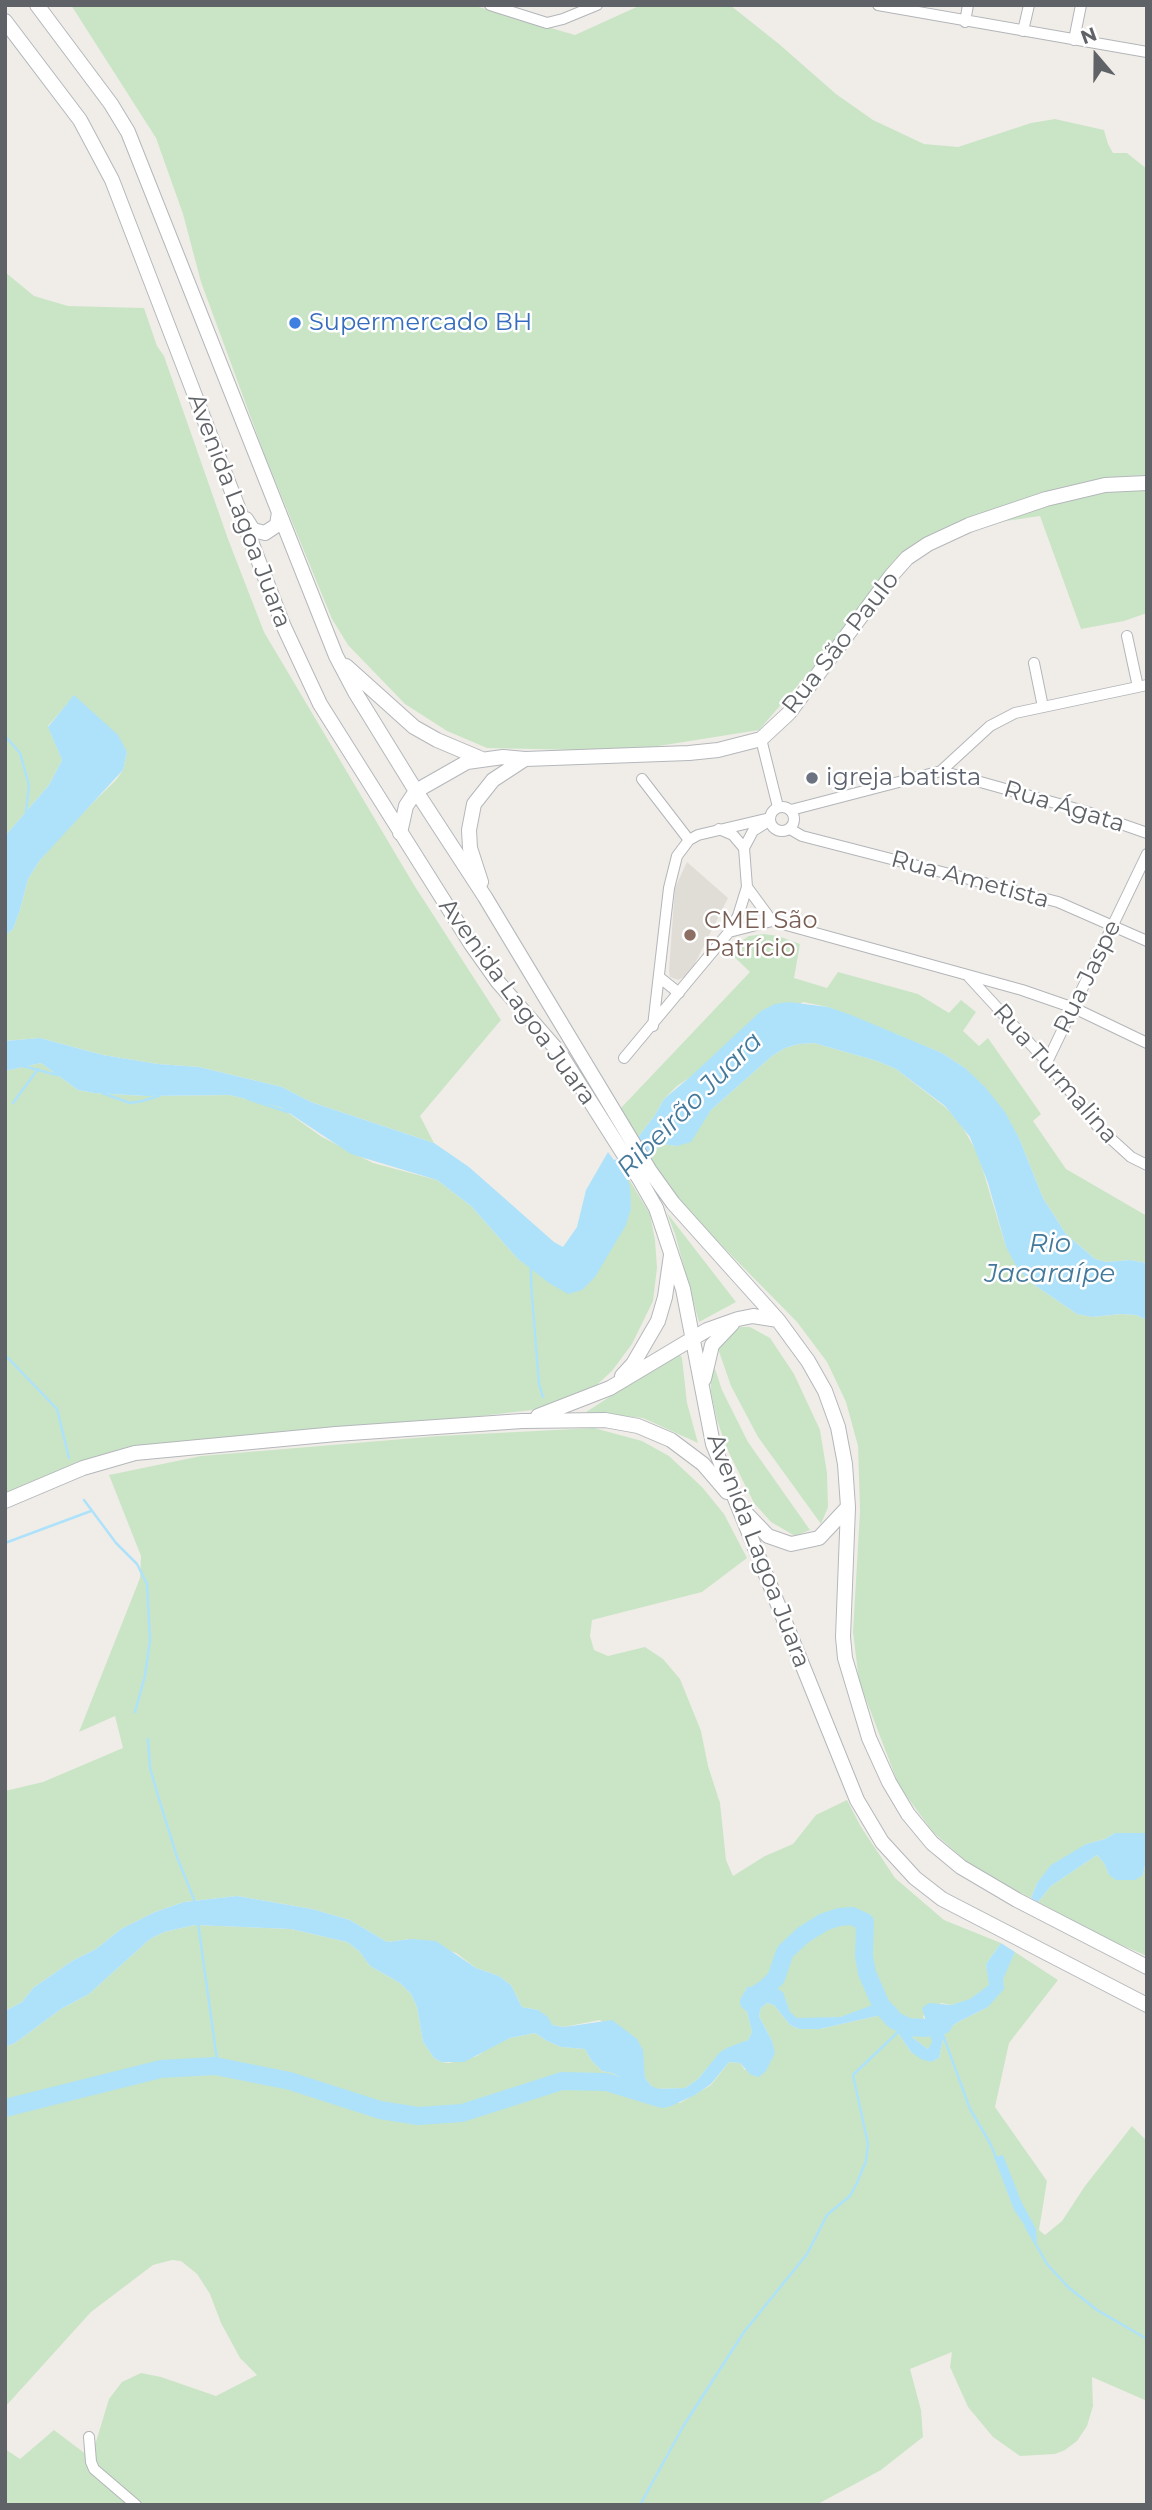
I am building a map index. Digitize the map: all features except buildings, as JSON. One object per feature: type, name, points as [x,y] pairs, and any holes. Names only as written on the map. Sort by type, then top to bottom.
[{"type":"main road","name":"Avenida Lagoa Juara","points":[[37,5],[111,104],[128,132],[336,656],[416,791],[485,897],[614,1126],[645,1175],[778,1320],[808,1361],[825,1391],[838,1427],[845,1464],[848,1507],[843,1637],[845,1658],[869,1738],[889,1782],[908,1814],[932,1843],[961,1867],[1017,1900],[1147,1967]]},
{"type":"main road","name":"Avenida Lagoa Juara","points":[[5,21],[79,120],[111,180],[284,627],[320,704],[478,954],[498,982],[559,1052],[614,1126]]},
{"type":"main road","points":[[224,473],[253,530],[265,533],[274,529],[279,521],[279,512]]},
{"type":"main road","name":"Rua São Paulo","points":[[416,791],[467,762],[482,759],[689,754],[761,739],[789,713],[891,576],[908,558],[928,544],[969,525],[1046,499],[1105,485],[1147,483]]},
{"type":"main road","points":[[336,656],[414,727],[482,759]]},
{"type":"main road","points":[[485,897],[470,848],[470,817],[474,804],[493,780],[525,759]]},
{"type":"main road","points":[[400,833],[406,806],[416,791]]},
{"type":"main road","name":"Avenida Lagoa Juara","points":[[645,1175],[683,1289],[713,1444],[857,1800],[882,1842],[915,1878],[942,1899],[1147,2006]]},
{"type":"main road","points":[[610,1388],[634,1364],[658,1321],[665,1297],[671,1250]]},
{"type":"main road","points":[[522,1421],[561,1409],[610,1388],[707,1331],[738,1318],[753,1316],[778,1320]]},
{"type":"main road","points":[[702,1390],[712,1345],[738,1318]]},
{"type":"main road","points":[[5,1501],[83,1468],[135,1453],[327,1434],[522,1421],[605,1420],[638,1426],[671,1440],[703,1464],[768,1536],[791,1544],[819,1538],[848,1507]]},
{"type":"street","points":[[490,5],[547,23],[597,5]]},
{"type":"street","points":[[878,5],[1147,52]]},
{"type":"street","points":[[965,22],[968,5]]},
{"type":"street","points":[[1023,31],[1029,5]]},
{"type":"street","points":[[1074,40],[1081,5]]},
{"type":"street","points":[[778,807],[791,810],[941,771],[990,726],[1015,713],[1142,686],[1127,636]]},
{"type":"street","points":[[1034,663],[1043,707]]},
{"type":"street","points":[[761,739],[778,807]]},
{"type":"street","name":"Rua Ágata","points":[[941,771],[1084,811],[1147,833]]},
{"type":"street","points":[[642,779],[690,840]]},
{"type":"street","points":[[624,1058],[729,932],[738,916],[747,887],[744,848],[753,831],[770,820],[772,812],[778,807]]},
{"type":"street","points":[[770,820],[776,830],[790,829],[795,817],[791,810]]},
{"type":"street","points":[[653,1026],[673,869],[677,856],[690,840],[718,829],[770,820]]},
{"type":"street","points":[[718,829],[733,835],[744,848]]},
{"type":"street","name":"Rua Ametista","points":[[790,829],[802,836],[1058,902],[1147,941]]},
{"type":"street","name":"Rua Jaspe","points":[[1047,1062],[1147,854]]},
{"type":"street","points":[[747,887],[772,921]]},
{"type":"street","points":[[729,932],[772,921],[1022,990],[1074,1008],[1147,1043]]},
{"type":"street","points":[[659,977],[679,993]]},
{"type":"street","name":"Rua Turmalina","points":[[970,977],[1047,1062],[1098,1127],[1131,1157],[1147,1165]]},
{"type":"street","points":[[89,2437],[94,2469],[136,2505]]},
{"type":"shaded area","name":"CMEI São Patrício","points":[[687,862],[728,898],[689,975],[678,980],[670,977],[669,971],[675,888]]},
{"type":"green space","points":[[71,5],[472,5],[575,35],[641,5],[730,5],[836,94],[873,120],[924,144],[958,147],[1031,123],[1055,119],[1104,130],[1113,153],[1127,153],[1147,169],[1147,613],[1124,621],[1081,629],[1040,516],[945,530],[895,559],[819,661],[759,730],[627,751],[487,748],[447,731],[405,704],[348,645],[332,619],[265,456],[201,282],[183,214],[156,138]]},
{"type":"green space","points":[[5,272],[34,296],[68,306],[144,308],[264,632],[414,885],[501,1020],[420,1116],[434,1143],[311,1102],[282,1087],[199,1067],[158,1064],[103,1055],[40,1038],[5,1041],[5,936],[13,929],[28,879],[65,830],[116,780],[123,770],[127,752],[74,696],[48,726],[62,760],[49,785],[5,836]]},
{"type":"green space","points":[[764,934],[800,944],[794,978],[827,988],[838,972],[918,994],[949,1013],[961,1000],[976,1012],[963,1031],[979,1046],[988,1038],[1041,1114],[1033,1121],[1066,1169],[1147,1216],[1147,1263],[1130,1260],[1106,1262],[1095,1259],[1066,1234],[1043,1198],[1019,1138],[965,1068],[942,1053],[828,1007],[803,1002],[677,1086],[664,1099],[636,1140],[620,1109],[750,972],[727,950],[749,936]]},
{"type":"green space","points":[[814,1043],[896,1069],[959,1121],[978,1154],[1006,1247],[1030,1282],[1077,1314],[1092,1317],[1136,1315],[1147,1320],[1147,1833],[1115,1833],[1086,1844],[1037,1883],[1031,1898],[975,1869],[933,1832],[899,1786],[859,1681],[853,1632],[860,1511],[858,1446],[846,1402],[827,1362],[797,1322],[679,1202],[649,1155],[662,1144],[677,1146],[711,1110],[772,1056],[785,1048]]},
{"type":"green space","points":[[41,1063],[78,1090],[94,1093],[146,1096],[229,1095],[280,1107],[322,1137],[373,1163],[437,1180],[471,1206],[518,1259],[534,1270],[631,1208],[627,1176],[650,1214],[657,1268],[653,1301],[632,1344],[612,1371],[591,1390],[549,1408],[438,1421],[199,1441],[5,1497],[5,1071]]},
{"type":"green space","points":[[667,1213],[736,1302],[699,1322],[675,1234]]},
{"type":"green space","points":[[732,1327],[750,1327],[770,1338],[794,1374],[820,1430],[827,1473],[828,1507],[821,1524],[758,1437],[731,1386],[715,1340]]},
{"type":"green space","points":[[710,1354],[722,1390],[748,1442],[810,1530],[795,1536],[771,1522],[754,1503],[727,1449],[717,1420],[711,1392]]},
{"type":"green space","points":[[675,1355],[682,1358],[687,1403],[698,1443],[643,1418],[586,1412]]},
{"type":"green space","points":[[594,1428],[642,1441],[669,1456],[702,1487],[724,1514],[747,1558],[702,1592],[592,1620],[590,1636],[594,1650],[608,1656],[645,1647],[663,1659],[680,1679],[701,1731],[708,1766],[720,1803],[726,1860],[733,1876],[765,1856],[793,1844],[816,1815],[847,1800],[861,1827],[895,1878],[944,1920],[1001,1943],[986,1964],[990,1985],[970,2000],[951,2005],[941,2003],[923,2016],[933,2042],[928,2049],[913,2038],[896,2008],[856,2012],[840,2017],[797,2019],[790,2013],[786,2001],[747,1987],[743,1996],[752,2032],[748,2040],[708,2067],[698,2079],[685,2088],[654,2089],[645,2078],[643,2066],[600,2020],[564,2027],[552,2025],[538,2010],[522,2007],[511,1985],[499,1976],[476,1968],[456,1953],[411,1939],[387,1942],[350,1920],[312,1909],[237,1896],[184,1902],[155,1912],[121,1929],[96,1949],[72,1961],[33,1988],[22,2002],[5,2011],[5,1791],[43,1782],[123,1748],[115,1716],[79,1732],[140,1578],[141,1556],[109,1475],[201,1456],[439,1436]]},
{"type":"green space","points":[[1097,1855],[1109,1875],[1143,1875],[1147,1856],[1147,1956],[1038,1902],[1051,1886]]},
{"type":"green space","points":[[195,1925],[291,1929],[347,1942],[359,1951],[370,1966],[400,1983],[411,1994],[417,2007],[423,2042],[434,2058],[441,2062],[449,2063],[477,2056],[510,2038],[535,2033],[561,2047],[585,2049],[602,2071],[612,2073],[633,2085],[645,2098],[680,2103],[711,2085],[729,2062],[740,2063],[745,2070],[772,2041],[759,2016],[761,2008],[767,2003],[774,2005],[790,2025],[799,2029],[820,2029],[881,2015],[889,2020],[911,2052],[931,2062],[939,2058],[945,2031],[988,2007],[1015,1952],[1058,1980],[1009,2043],[995,2107],[1047,2181],[1039,2230],[1045,2235],[1062,2221],[1085,2186],[1132,2126],[1147,2141],[1147,2401],[1092,2377],[1093,2406],[1087,2426],[1077,2441],[1055,2454],[1020,2456],[993,2437],[968,2407],[950,2367],[952,2352],[910,2369],[921,2410],[923,2437],[881,2470],[816,2505],[5,2505],[5,2449],[20,2459],[54,2430],[91,2458],[109,2399],[122,2382],[141,2373],[216,2396],[257,2375],[240,2358],[221,2323],[210,2294],[197,2274],[181,2261],[172,2260],[153,2265],[91,2312],[5,2407],[5,2047],[15,2043],[61,2009],[89,1994],[150,1939],[164,1932]]},
{"type":"water","points":[[74,695],[118,735],[127,752],[123,770],[40,860],[28,879],[13,929],[5,936],[5,836],[49,785],[62,760],[48,727]]},
{"type":"water","name":"Rio Jacaraípe","points":[[789,1002],[828,1007],[851,1015],[942,1053],[965,1068],[1005,1112],[1019,1138],[1043,1198],[1066,1234],[1095,1259],[1106,1262],[1130,1260],[1147,1263],[1147,1320],[1136,1315],[1092,1317],[1077,1314],[1030,1282],[1016,1266],[1006,1247],[988,1183],[970,1137],[945,1106],[896,1069],[877,1061],[814,1043],[785,1048],[772,1056],[711,1110],[691,1142],[677,1146],[662,1144],[649,1155],[636,1140],[664,1099],[761,1011],[775,1004]]},
{"type":"water","points":[[40,1038],[103,1055],[158,1064],[199,1067],[282,1087],[311,1102],[434,1143],[469,1167],[563,1247],[577,1227],[586,1190],[608,1152],[614,1160],[618,1159],[626,1171],[631,1208],[626,1225],[595,1277],[582,1290],[568,1294],[518,1259],[471,1206],[437,1180],[351,1154],[280,1107],[229,1095],[146,1096],[94,1093],[78,1090],[41,1063],[5,1071],[5,1041]]},
{"type":"water","points":[[1115,1833],[1147,1833],[1147,1856],[1143,1875],[1135,1880],[1116,1880],[1109,1875],[1097,1855],[1051,1886],[1038,1902],[1031,1898],[1037,1883],[1051,1865],[1086,1844]]},
{"type":"water","points":[[237,1896],[312,1909],[350,1920],[387,1942],[411,1939],[436,1941],[476,1968],[499,1976],[511,1985],[522,2007],[538,2010],[548,2017],[552,2025],[564,2027],[612,2020],[637,2039],[643,2050],[645,2078],[654,2089],[685,2088],[698,2079],[720,2052],[748,2040],[752,2032],[743,1996],[747,1987],[776,1988],[783,1992],[790,2012],[797,2018],[840,2017],[881,2002],[896,2007],[913,2038],[928,2049],[932,2042],[922,2008],[929,2003],[951,2005],[970,1999],[989,1985],[986,1964],[1001,1943],[1015,1952],[1003,1979],[1004,1989],[988,2007],[945,2031],[939,2058],[931,2062],[911,2052],[889,2020],[881,2015],[820,2029],[799,2029],[790,2025],[774,2005],[767,2003],[761,2008],[759,2016],[775,2053],[766,2071],[759,2077],[751,2075],[740,2063],[729,2062],[711,2084],[669,2107],[655,2105],[633,2084],[602,2071],[585,2049],[561,2047],[535,2033],[510,2038],[464,2062],[441,2062],[434,2058],[423,2042],[417,2007],[411,1994],[400,1983],[370,1966],[359,1951],[347,1942],[291,1929],[195,1925],[164,1932],[150,1939],[89,1994],[61,2009],[15,2043],[5,2047],[5,2011],[22,2002],[33,1988],[72,1961],[96,1949],[121,1929],[155,1912],[184,1902]]},
{"type":"water","points":[[1003,2155],[1021,2201],[1036,2229],[1037,2243],[1014,2210],[994,2157]]},
{"type":"waterway","name":"Ribeirão Juara","points":[[5,736],[20,753],[29,785],[26,813]]},
{"type":"waterway","name":"Ribeirão Juara","points":[[23,1066],[57,1075]]},
{"type":"waterway","points":[[13,1103],[38,1069]]},
{"type":"waterway","name":"Ribeirão Juara","points":[[102,1093],[130,1103],[159,1096]]},
{"type":"waterway","name":"Ribeirão Juara","points":[[248,1099],[288,1112]]},
{"type":"waterway","points":[[531,1266],[539,1384],[543,1397]]},
{"type":"waterway","points":[[5,1355],[57,1409],[69,1458]]},
{"type":"waterway","points":[[84,1500],[116,1543],[137,1564],[147,1584],[150,1640],[145,1676],[135,1712]]},
{"type":"waterway","points":[[5,1543],[91,1511]]},
{"type":"waterway","points":[[148,1739],[150,1768],[177,1857],[195,1902]]},
{"type":"waterway","points":[[749,2002],[776,1978],[785,1952],[803,1935],[824,1922],[852,1916],[865,1922],[864,1956],[867,1973],[881,2005],[894,2020],[908,2027],[943,2025]]},
{"type":"waterway","points":[[198,1923],[218,2067]]},
{"type":"waterway","points":[[640,2505],[684,2425],[744,2332],[807,2254],[827,2215],[850,2196],[866,2161],[868,2144],[853,2075],[897,2033]]},
{"type":"waterway","points":[[943,2035],[970,2109],[997,2160]]},
{"type":"waterway","points":[[5,2108],[161,2069],[215,2066],[290,2081],[380,2110],[418,2116],[462,2113],[562,2081],[606,2082],[662,2099]]},
{"type":"waterway","points":[[1026,2227],[1047,2264],[1068,2287],[1097,2310],[1147,2339]]},
{"type":"place","name":"Supermercado BH","points":[[295,323]]},
{"type":"place","name":"igreja batista","points":[[812,778]]},
{"type":"place","name":"CMEI São Patrício","points":[[690,935]]}]
